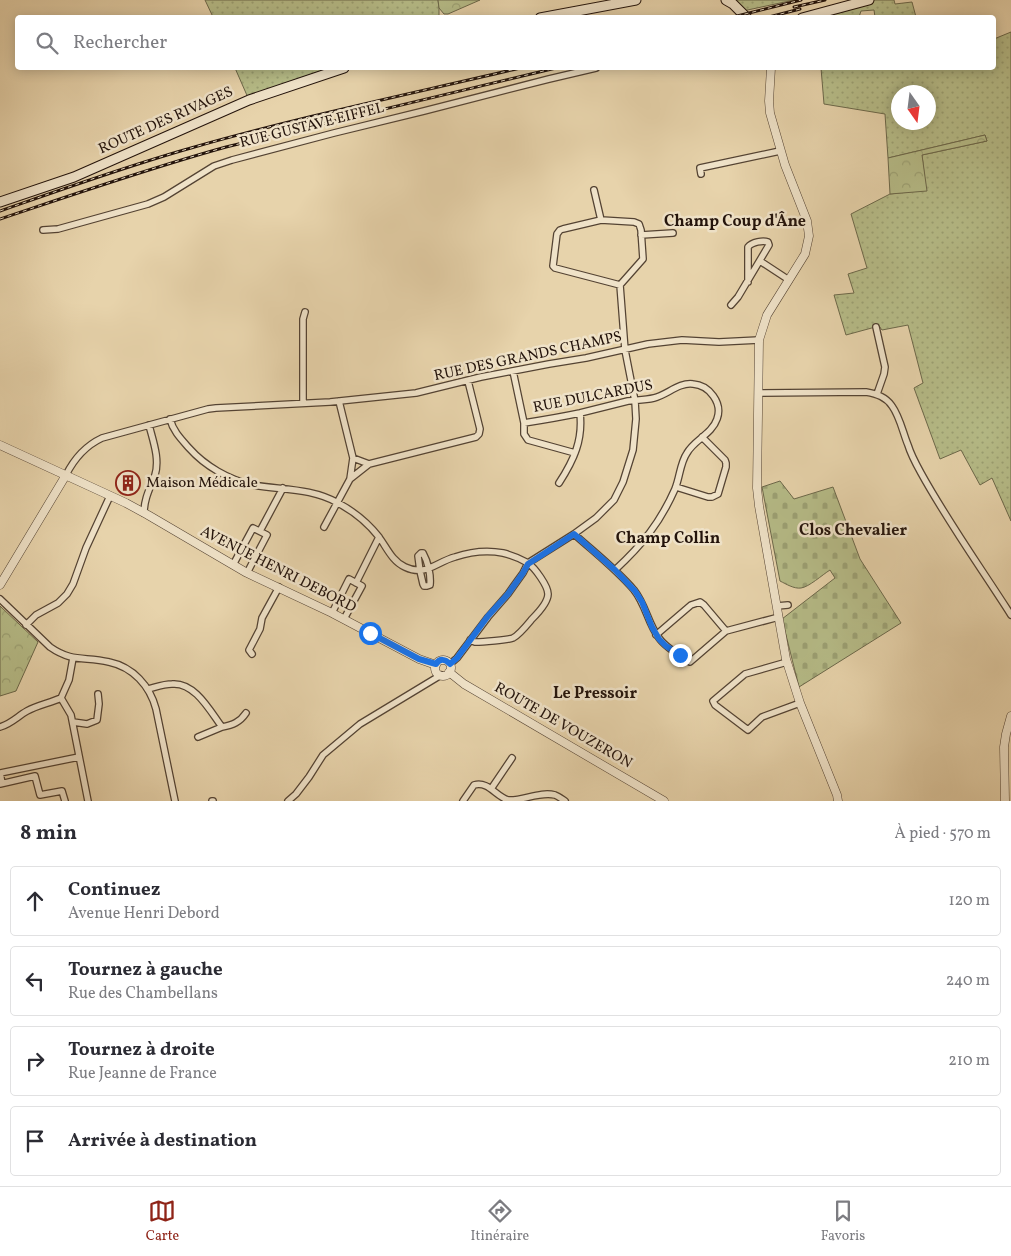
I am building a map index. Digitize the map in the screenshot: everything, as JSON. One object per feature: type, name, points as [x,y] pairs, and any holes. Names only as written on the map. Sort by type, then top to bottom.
[{"type":"main road","points":[[556,15],[636,0]]},
{"type":"main road","points":[[813,15],[869,0]]},
{"type":"main road","points":[[731,1],[744,15]]},
{"type":"main road","name":"ROUTE DES RIVAGES","points":[[0,202],[74,177],[261,95],[338,70]]},
{"type":"street","name":"RUE GUSTAVE EIFFEL","points":[[43,230],[58,229],[148,204],[164,197],[214,166],[232,160],[587,70]]},
{"type":"street","points":[[771,70],[770,113],[780,151],[807,221],[809,236],[805,254],[767,315],[759,340],[757,488],[787,662],[800,702],[838,801]]},
{"type":"street","points":[[701,174],[700,168],[780,151]]},
{"type":"street","points":[[594,190],[601,220]]},
{"type":"street","points":[[288,801],[305,782],[322,755],[360,724],[447,670],[488,616],[508,594],[528,564],[596,518],[614,500],[623,482],[633,450],[636,419],[635,401],[625,350],[620,285],[643,259],[642,235],[640,226],[634,222],[601,220],[563,229],[558,232],[552,266],[620,285]]},
{"type":"street","points":[[642,235],[674,233]]},
{"type":"street","points":[[730,305],[748,282],[750,270],[748,247],[750,244],[768,242],[769,245],[760,261],[750,270]]},
{"type":"street","points":[[760,261],[789,280]]},
{"type":"street","points":[[303,403],[303,319],[305,312]]},
{"type":"street","points":[[876,327],[885,367],[877,394]]},
{"type":"street","name":"RUE DES GRANDS CHAMPS","points":[[66,475],[80,454],[94,442],[108,436],[216,408],[339,401],[416,393],[648,344],[682,340],[719,342],[759,340]]},
{"type":"street","name":"RUE DULCARDUS","points":[[513,371],[524,423],[656,398],[686,384],[694,384],[706,388],[714,398],[718,410],[717,419],[713,427],[687,452],[676,487],[650,534],[615,570]]},
{"type":"street","points":[[350,479],[369,464],[476,437],[480,429],[468,381]]},
{"type":"street","points":[[758,393],[866,392],[882,396],[888,401],[893,407],[909,448],[934,496],[1011,614]]},
{"type":"street","points":[[324,527],[350,479],[353,458],[339,401]]},
{"type":"street","points":[[559,483],[570,467],[578,443],[581,424],[580,413]]},
{"type":"street","points":[[170,420],[178,435],[191,450],[216,470],[239,481],[304,490],[338,502],[366,523],[379,537],[388,552],[406,568],[420,571],[429,570],[454,557],[479,552],[506,554],[528,564],[539,576],[547,588],[548,594],[547,599],[536,614],[513,638],[475,642],[470,640]]},
{"type":"street","points":[[524,423],[524,434],[528,440],[575,453]]},
{"type":"street","points":[[144,513],[145,500],[155,474],[156,466],[155,446],[149,425]]},
{"type":"street","points":[[676,487],[708,497],[718,494],[726,463],[702,437]]},
{"type":"street","name":"AVENUE HENRI DEBORD","points":[[0,445],[144,513],[233,566],[332,613],[419,659],[436,664],[438,661],[446,660],[447,670]]},
{"type":"street","points":[[353,458],[369,464]]},
{"type":"street","points":[[0,585],[66,475]]},
{"type":"street","points":[[260,531],[283,488]]},
{"type":"street","points":[[26,624],[36,615],[58,603],[67,594],[110,496]]},
{"type":"street","points":[[233,566],[253,528],[267,535],[247,572]]},
{"type":"street","points":[[574,534],[615,570],[635,591],[642,602],[656,635],[666,646],[690,662],[726,631],[779,617]]},
{"type":"street","points":[[356,583],[379,537]]},
{"type":"street","points":[[421,553],[425,555],[429,570],[431,582],[430,585],[424,586],[418,556],[421,553]]},
{"type":"street","points":[[332,613],[349,579],[362,586],[344,620]]},
{"type":"street","points":[[252,654],[249,650],[260,629],[262,618],[279,588]]},
{"type":"street","points":[[0,599],[59,654],[73,658],[109,661],[122,666],[137,676],[153,698],[174,801]]},
{"type":"street","points":[[656,635],[691,605],[700,602],[726,631]]},
{"type":"street","points":[[777,606],[788,605]]},
{"type":"street","points":[[0,727],[6,726],[34,708],[61,698],[69,680],[73,658]]},
{"type":"street","points":[[787,662],[746,674],[713,701],[715,706],[748,730],[762,717],[800,702]]},
{"type":"street","points":[[436,664],[435,669],[437,673],[447,670]]},
{"type":"street","name":"ROUTE DE VOUZERON","points":[[447,670],[464,684],[664,801]]},
{"type":"street","points":[[148,689],[172,684],[180,684],[188,688],[197,694],[222,727]]},
{"type":"street","points":[[73,722],[87,724],[97,720],[98,694]]},
{"type":"street","points":[[61,698],[73,722],[88,801]]},
{"type":"street","points":[[198,738],[240,721],[246,713]]},
{"type":"street","points":[[1005,801],[1004,747],[1011,716]]},
{"type":"street","points":[[35,776],[1,783],[0,772],[79,757]]},
{"type":"street","points":[[491,789],[512,758]]},
{"type":"street","points":[[34,766],[40,795],[62,791],[65,801]]},
{"type":"street","points":[[463,801],[474,785],[480,783],[506,799],[516,801],[549,794],[565,801]]},
{"type":"green space","points":[[205,0],[438,0],[439,8],[439,15],[212,15]]},
{"type":"green space","points":[[438,0],[480,0],[444,14],[439,8]]},
{"type":"green space","points":[[735,0],[794,0],[743,11]]},
{"type":"green space","points":[[869,0],[894,0],[895,4],[912,2],[915,15],[875,15],[874,10],[861,11],[860,15],[822,15]]},
{"type":"green space","points":[[1011,32],[1011,521],[992,478],[980,485],[961,450],[940,459],[914,388],[923,383],[908,325],[882,330],[879,326],[846,335],[834,295],[854,293],[848,274],[867,268],[851,214],[890,194],[926,190],[922,155],[987,141],[985,135],[888,158],[885,114],[824,104],[821,70],[996,70],[996,38]]},
{"type":"green space","points":[[236,70],[338,70],[249,100]]},
{"type":"green space","points":[[985,135],[987,141],[922,155],[927,191],[890,194],[888,158]]},
{"type":"green space","points":[[780,481],[794,499],[833,487],[860,559],[901,623],[799,687],[782,619],[835,578],[830,570],[812,583],[801,588],[793,587],[780,581],[762,487]]},
{"type":"green space","points":[[0,606],[38,642],[16,691],[0,696]]},
{"type":"railway","points":[[741,15],[801,0]]},
{"type":"railway","points":[[794,7],[825,0]]},
{"type":"railway","points":[[777,15],[800,9]]},
{"type":"railway","points":[[0,211],[143,162],[191,148],[314,116],[511,70]]},
{"type":"railway","points":[[0,219],[141,172],[226,147],[548,70]]},
{"type":"place","name":"Maison Médicale","points":[[128,483]]},
{"type":"district","name":"Champ Coup d'Âne","points":[[735,222]]},
{"type":"district","name":"Clos Chevalier","points":[[853,531]]},
{"type":"district","name":"Champ Collin","points":[[668,539]]},
{"type":"district","name":"Le Pressoir","points":[[595,694]]},
{"type":"route","points":[[370,633],[419,659],[436,664],[438,661],[446,660],[450,664],[457,658],[488,616],[508,594],[528,564],[574,534],[615,570],[635,591],[642,602],[656,635],[666,646],[680,655]]}]
